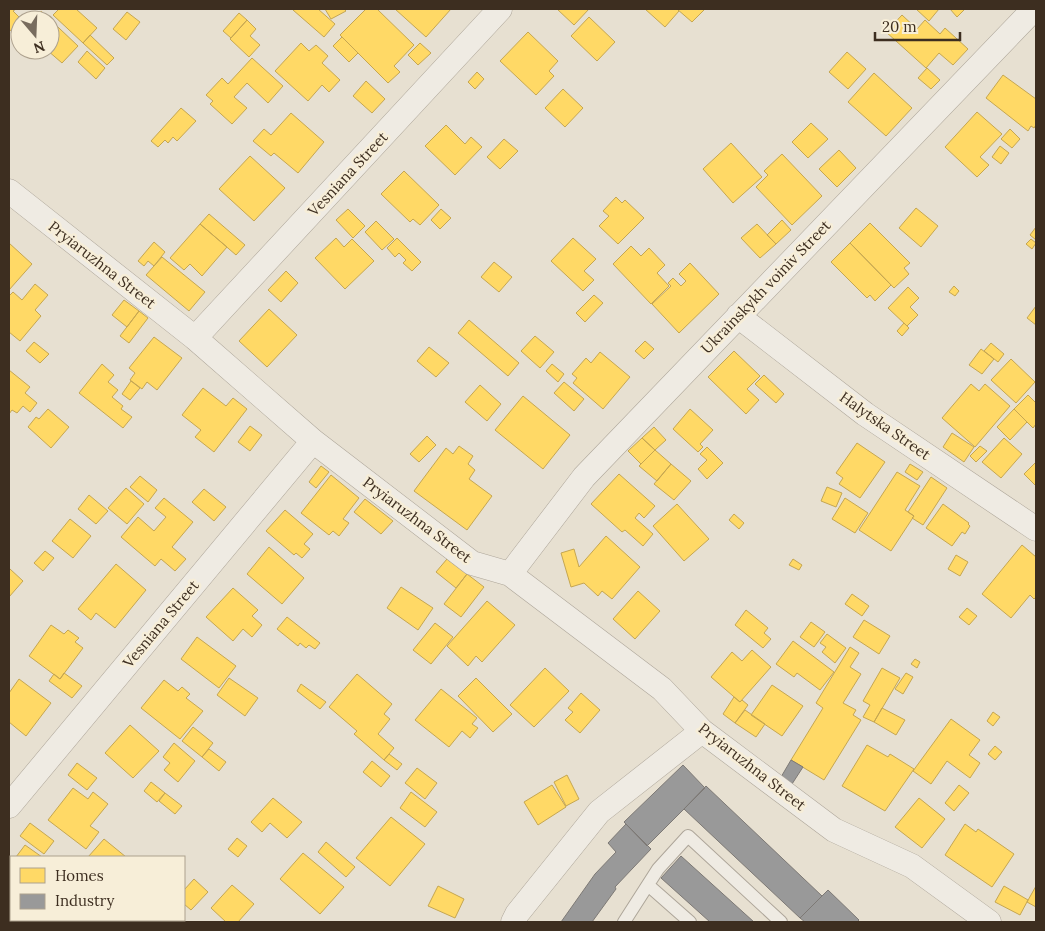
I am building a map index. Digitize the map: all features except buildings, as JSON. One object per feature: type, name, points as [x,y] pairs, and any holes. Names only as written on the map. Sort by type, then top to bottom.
[{"type":"street","name":"Vesniana Street","points":[[195,338],[500,9]]},
{"type":"street","name":"Ukrainskykh voiniv Street","points":[[510,574],[584,477],[1034,9]]},
{"type":"street","name":"Pryiaruzhna Street","points":[[9,191],[195,338],[313,441],[472,563],[510,574],[662,689],[702,731],[834,830],[912,866],[989,922]]},
{"type":"street","name":"Halytska Street","points":[[738,316],[865,414],[1036,530]]},
{"type":"street","name":"Vesniana Street","points":[[9,806],[313,441]]},
{"type":"street","points":[[513,922],[598,812],[702,731]]},
{"type":"lane","points":[[624,922],[658,869],[688,836],[781,922]]},
{"type":"lane","points":[[648,885],[690,922]]}]
